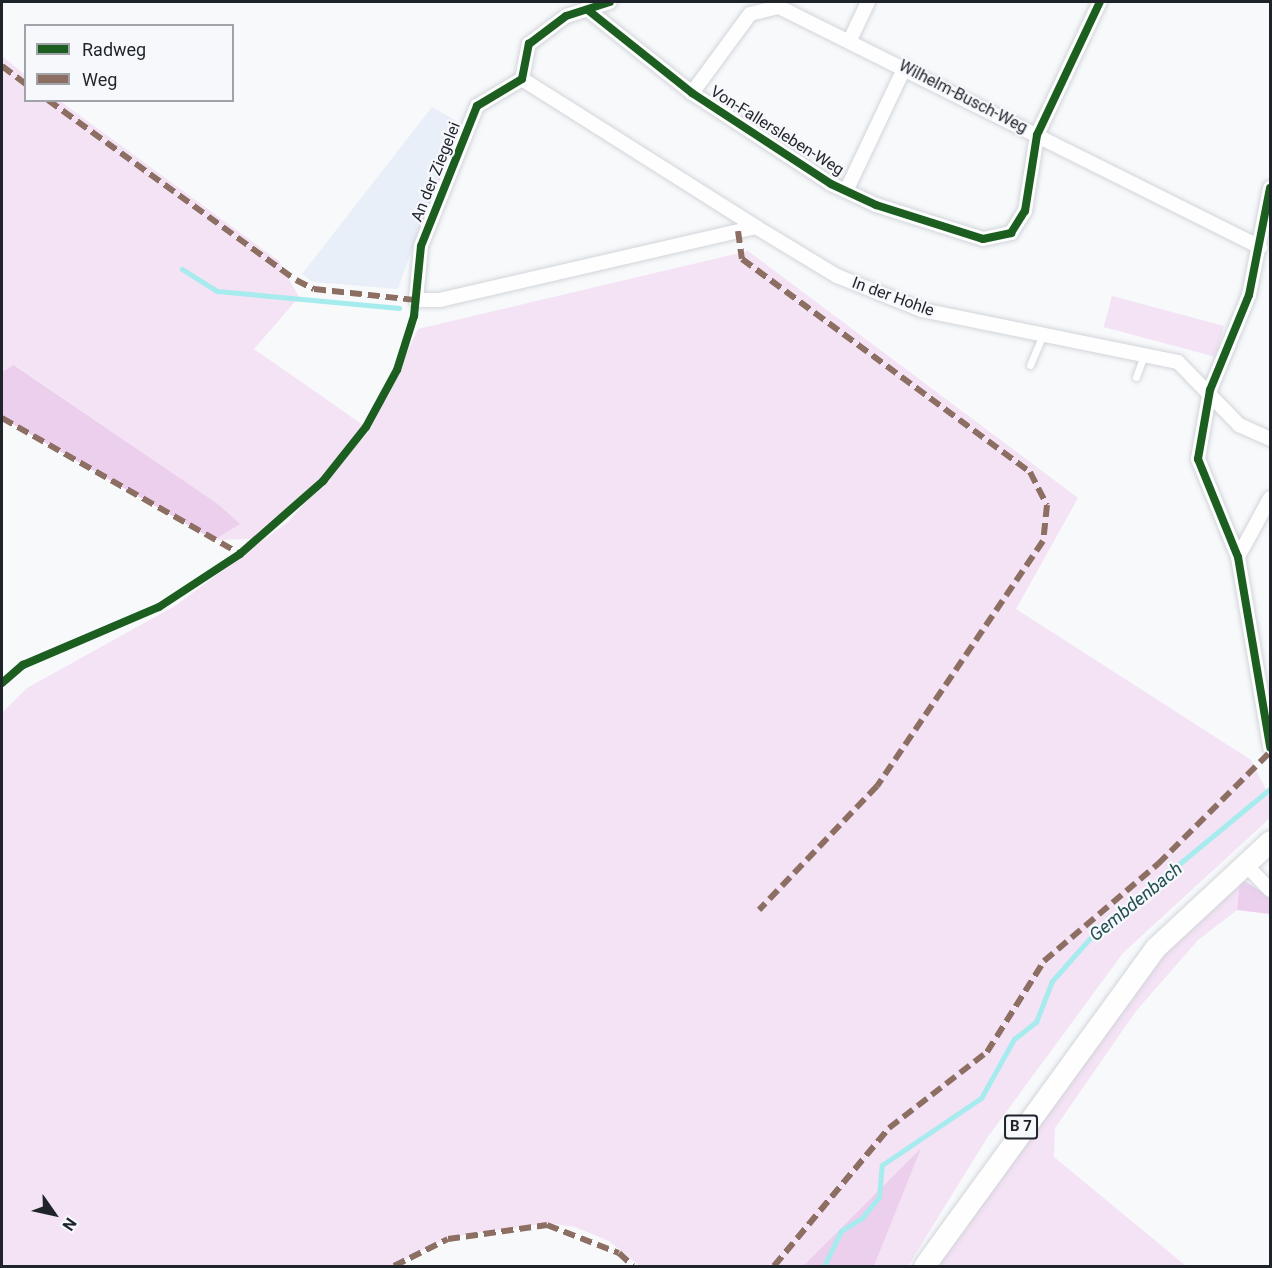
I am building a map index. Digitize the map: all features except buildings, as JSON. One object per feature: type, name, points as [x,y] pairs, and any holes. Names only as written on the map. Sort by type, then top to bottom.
[{"type":"main road","name":"B 7","points":[[924,1266],[1155,948],[1270,841]]},
{"type":"street","points":[[610,2],[566,16],[530,44],[522,79],[756,227]]},
{"type":"street","points":[[850,40],[868,2]]},
{"type":"street","name":"Von-Fallersleben-Weg","points":[[588,10],[692,93],[847,189],[876,205],[982,239],[1011,233],[1025,211],[1037,135],[1100,2]]},
{"type":"street","name":"Wilhelm-Busch-Weg","points":[[692,93],[750,14],[779,7],[905,67],[1260,248]]},
{"type":"street","name":"Von-Fallersleben-Weg","points":[[847,189],[905,67]]},
{"type":"street","name":"An der Ziegelei","points":[[522,79],[477,106],[421,246],[416,300],[441,300],[756,227]]},
{"type":"street","points":[[1270,188],[1249,295],[1210,390],[1198,459],[1238,556],[1270,747]]},
{"type":"street","name":"In der Hohle","points":[[756,227],[837,276],[922,310],[1178,362],[1210,390],[1239,425],[1270,439]]},
{"type":"street","points":[[1238,556],[1270,498]]},
{"type":"street","points":[[1245,864],[1270,890]]},
{"type":"lane","points":[[1030,365],[1043,334]]},
{"type":"lane","points":[[1136,377],[1144,355]]},
{"type":"shaded area","points":[[2,56],[24,74],[24,102],[61,102],[279,261],[299,297],[254,349],[363,425],[320,478],[252,539],[214,540],[239,524],[218,504],[15,365],[2,372]]},
{"type":"shaded area","points":[[432,107],[457,121],[398,289],[313,282],[302,274]]},
{"type":"shaded area","points":[[748,251],[1078,498],[1016,609],[1251,760],[1270,798],[1270,818],[1123,953],[987,1138],[908,1266],[874,1266],[920,1149],[803,1266],[640,1266],[609,1241],[575,1227],[548,1223],[449,1237],[392,1266],[2,1266],[2,713],[27,688],[175,606],[288,522],[370,430],[418,329]]},
{"type":"shaded area","points":[[1112,296],[1224,326],[1216,357],[1104,327]]},
{"type":"shaded area","points":[[14,365],[218,504],[240,524],[214,540],[2,418],[2,372]]},
{"type":"shaded area","points":[[1240,878],[1237,910],[1198,940],[1136,1011],[1055,1128],[1054,1157],[1186,1266],[936,1266],[1148,970]]},
{"type":"shaded area","points":[[1240,878],[1270,897],[1270,914],[1237,910]]},
{"type":"shaded area","points":[[921,1148],[874,1266],[803,1266]]},
{"type":"waterway","points":[[182,269],[217,291],[399,308]]},
{"type":"waterway","name":"Gembdenbach","points":[[824,1266],[841,1231],[862,1218],[879,1197],[882,1165],[981,1098],[1014,1039],[1036,1022],[1052,981],[1092,936],[1270,789]]},
{"type":"marked path","points":[[2,66],[24,82]]},
{"type":"marked path","points":[[51,102],[296,280],[314,289],[416,300],[415,306]]},
{"type":"marked path","points":[[738,231],[742,259],[1030,472],[1047,505],[1043,541],[877,786],[759,910]]},
{"type":"marked path","points":[[2,418],[240,554]]},
{"type":"marked path","points":[[774,1266],[889,1128],[987,1052],[1044,961],[1158,864],[1270,752]]},
{"type":"marked path","points":[[394,1266],[448,1239],[547,1225],[619,1253],[633,1266]]},
{"type":"cycle path","points":[[2,683],[23,665],[159,607],[240,554],[323,481],[366,427],[397,370],[414,316],[421,246],[477,106],[522,79],[529,44],[566,16],[610,2]]},
{"type":"cycle path","points":[[588,10],[692,93],[831,184],[876,205],[983,239],[1011,233],[1025,211],[1037,135],[1100,2]]},
{"type":"cycle path","points":[[1270,188],[1249,295],[1210,390],[1198,459],[1238,557],[1270,747]]}]
